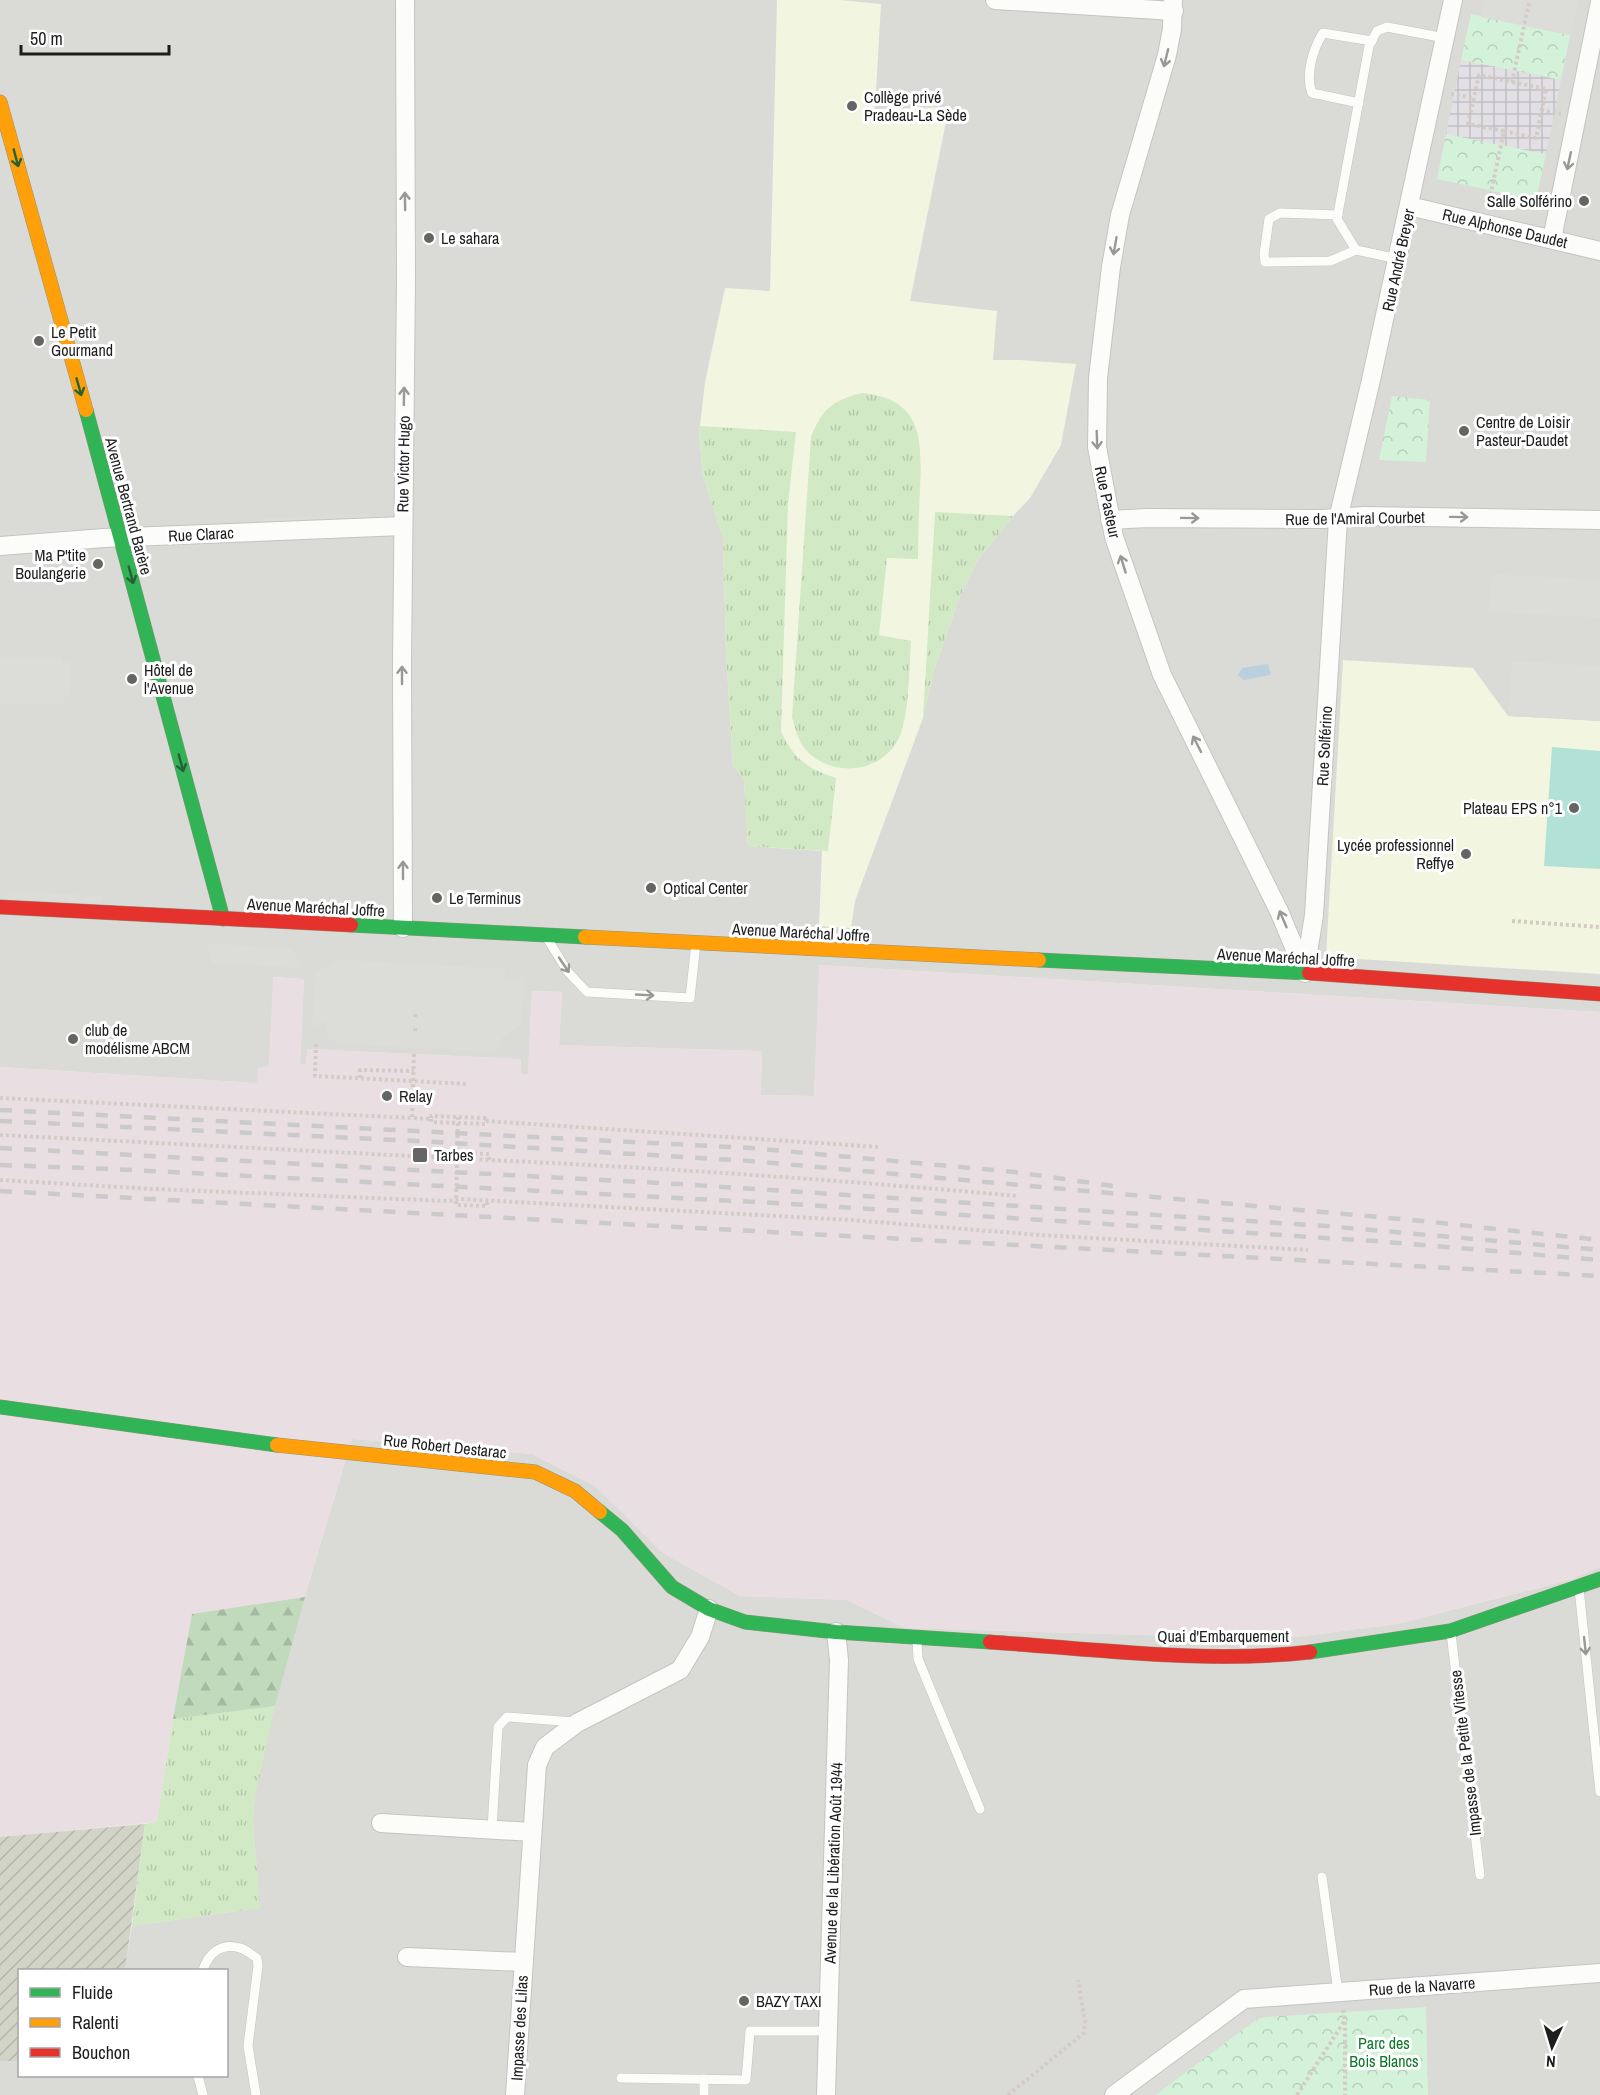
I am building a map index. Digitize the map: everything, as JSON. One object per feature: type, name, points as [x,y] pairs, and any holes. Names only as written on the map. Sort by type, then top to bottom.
[{"type":"main road","name":"Avenue Bertrand Barère","points":[[0,102],[121,538],[223,919]]},
{"type":"main road","name":"Avenue Maréchal Joffre","points":[[0,907],[1305,973],[1600,994]]},
{"type":"main road","name":"Rue Robert Destarac","points":[[0,1407],[272,1445],[535,1472],[575,1491],[622,1530],[672,1587],[709,1609],[745,1622],[836,1632]]},
{"type":"main road","name":"Quai d'Embarquement","points":[[836,1632],[1180,1655],[1273,1656],[1353,1647],[1450,1631],[1600,1580]]},
{"type":"street","name":"Rue Victor Hugo","points":[[403,928],[405,0]]},
{"type":"street","points":[[995,0],[1173,5]]},
{"type":"street","name":"Rue André Breyer","points":[[1338,519],[1398,260],[1453,0]]},
{"type":"street","points":[[1552,239],[1600,2]]},
{"type":"street","name":"Rue Pasteur","points":[[1173,5],[1167,54],[1120,215],[1111,267],[1098,378],[1097,447],[1110,520],[1129,584],[1162,675],[1279,911],[1305,973]]},
{"type":"street","name":"Rue Alphonse Daudet","points":[[1409,206],[1600,251]]},
{"type":"street","name":"Rue de l'Amiral Courbet","points":[[1110,520],[1147,518],[1338,519],[1364,516],[1600,520]]},
{"type":"street","name":"Rue Solférino","points":[[1305,973],[1314,915],[1338,519]]},
{"type":"street","name":"Rue Clarac","points":[[0,546],[121,538],[403,526]]},
{"type":"street","name":"Impasse des Lilas","points":[[515,2095],[537,1765],[545,1748],[577,1723],[680,1670],[700,1637],[709,1609]]},
{"type":"street","name":"Avenue de la Libération Août 1944","points":[[826,2095],[839,1660],[836,1632]]},
{"type":"street","points":[[381,1823],[532,1832]]},
{"type":"street","name":"Impasse des Lilas","points":[[407,1957],[523,1962]]},
{"type":"street","name":"Rue de la Navarre","points":[[1114,2095],[1244,1999],[1600,1972]]},
{"type":"lane","points":[[1356,250],[1337,219],[1369,46],[1377,31],[1387,27],[1445,38]]},
{"type":"lane","points":[[1359,102],[1312,93],[1309,84],[1315,45],[1323,33],[1372,41]]},
{"type":"lane","points":[[1338,215],[1280,213],[1269,219],[1264,262],[1330,261],[1356,250],[1398,260]]},
{"type":"lane","points":[[545,936],[568,972],[586,992],[690,998],[696,943]]},
{"type":"lane","points":[[1579,1588],[1600,1792]]},
{"type":"lane","name":"Impasse de la Petite Vitesse","points":[[1450,1631],[1480,1875]]},
{"type":"lane","points":[[917,1637],[918,1659],[980,1809]]},
{"type":"lane","points":[[492,1829],[498,1727],[507,1717],[577,1723]]},
{"type":"lane","points":[[1322,1877],[1338,1992]]},
{"type":"lane","points":[[204,1969],[206,1959],[215,1949],[240,1948],[257,1958],[258,1966],[248,2046],[255,2095]]},
{"type":"lane","points":[[621,2078],[746,2080],[750,2031],[828,2031]]},
{"type":"lane","points":[[198,2077],[203,2095]]},
{"type":"lane","points":[[704,2079],[704,2095]]},
{"type":"path","points":[[1512,82],[1529,3]]},
{"type":"path","points":[[1479,75],[1512,82],[1545,89],[1536,138],[1468,124],[1479,75]]},
{"type":"path","points":[[1434,91],[1474,98]]},
{"type":"path","points":[[1485,223],[1504,131]]},
{"type":"path","points":[[1512,921],[1600,927]]},
{"type":"path","points":[[416,1011],[416,1017]]},
{"type":"path","points":[[316,1044],[315,1076],[468,1084]]},
{"type":"path","points":[[412,1118],[414,1054]]},
{"type":"path","points":[[360,1078],[360,1070],[414,1071]]},
{"type":"path","points":[[0,1098],[431,1119],[431,1122],[485,1124],[486,1121],[879,1147]]},
{"type":"path","points":[[431,1119],[431,1116],[486,1118],[486,1121]]},
{"type":"path","points":[[458,1117],[456,1205],[487,1206],[487,1201]]},
{"type":"path","points":[[0,1136],[676,1169],[853,1181],[1017,1196]]},
{"type":"path","points":[[425,1157],[425,1152],[489,1154],[489,1160]]},
{"type":"path","points":[[0,1180],[177,1190],[487,1201],[851,1220],[1040,1235],[1308,1250]]},
{"type":"path","points":[[1008,2095],[1084,2033],[1085,2022],[1078,1980]]},
{"type":"path","points":[[1338,1992],[1345,2020],[1345,2095]]},
{"type":"path","points":[[1297,2095],[1345,2020]]},
{"type":"shaded area","points":[[0,0],[1600,0],[1600,1012],[820,965],[814,1096],[760,1095],[762,1051],[559,1045],[562,992],[532,991],[528,1074],[521,1074],[520,1059],[308,1049],[306,1064],[300,1065],[304,979],[274,977],[269,1066],[257,1083],[0,1067]]},
{"type":"shaded area","points":[[777,0],[841,0],[881,4],[875,109],[949,107],[910,301],[997,311],[993,360],[1076,364],[1061,445],[1030,498],[977,561],[960,596],[934,670],[923,718],[855,901],[851,928],[819,926],[822,851],[748,846],[744,779],[733,766],[726,652],[723,538],[703,476],[699,434],[705,382],[725,288],[770,291]]},
{"type":"shaded area","points":[[1484,0],[1578,0],[1570,35],[1481,17]]},
{"type":"shaded area","points":[[1461,60],[1561,80],[1546,154],[1446,134]]},
{"type":"shaded area","points":[[369,514],[369,519],[258,524],[258,519]]},
{"type":"shaded area","points":[[72,529],[72,535],[0,537],[0,531]]},
{"type":"shaded area","points":[[1492,574],[1600,580],[1600,618],[1489,612]]},
{"type":"shaded area","points":[[0,657],[62,657],[63,664],[71,662],[70,695],[64,696],[64,705],[0,704]]},
{"type":"shaded area","name":"Lycée professionnel Reffye","points":[[1343,660],[1473,668],[1508,716],[1600,721],[1600,974],[1326,957]]},
{"type":"shaded area","points":[[1512,661],[1600,666],[1600,721],[1508,716]]},
{"type":"shaded area","points":[[1268,664],[1271,675],[1244,680],[1238,675],[1242,668]]},
{"type":"shaded area","name":"Plateau EPS n°1","points":[[1552,747],[1600,751],[1600,869],[1544,866]]},
{"type":"shaded area","points":[[8,891],[103,896],[102,903],[8,898]]},
{"type":"shaded area","points":[[207,943],[293,949],[302,968],[213,963]]},
{"type":"shaded area","points":[[333,959],[505,969],[505,982],[525,975],[521,1025],[502,1037],[499,1047],[493,1052],[338,1044],[328,1039],[326,1021],[312,1028],[316,972],[332,965]]},
{"type":"shaded area","points":[[819,965],[1600,1012],[1600,1567],[1569,1580],[1397,1624],[1280,1639],[904,1628],[847,1600],[740,1596],[663,1553],[595,1486],[532,1454],[352,1439],[283,1669],[275,1706],[173,1719],[157,1822],[0,1837],[0,1067],[257,1083],[258,1068],[269,1066],[273,977],[304,979],[300,1065],[306,1064],[307,1049],[521,1059],[521,1074],[528,1074],[532,991],[562,992],[559,1045],[762,1051],[761,1095],[814,1096]]},
{"type":"shaded area","points":[[352,1439],[532,1454],[595,1486],[663,1553],[740,1596],[847,1600],[905,1628],[1280,1639],[1397,1624],[1569,1580],[1600,1567],[1600,2095],[0,2095],[0,2061],[18,2061],[18,2077],[228,2077],[228,1969],[125,1969],[132,1926],[260,1908],[253,1822],[255,1797],[259,1770],[283,1669]]},
{"type":"shaded area","points":[[145,1824],[125,1969],[18,1969],[18,2061],[0,2061],[0,1837]]},
{"type":"shaded area","points":[[1246,2005],[1257,2019],[1155,2095],[1125,2095]]},
{"type":"green space","points":[[1471,14],[1570,35],[1561,80],[1461,60]]},
{"type":"green space","points":[[1446,134],[1546,154],[1536,200],[1437,179]]},
{"type":"green space","points":[[862,393],[882,397],[897,404],[908,413],[915,424],[919,438],[921,471],[918,559],[887,558],[879,635],[911,641],[908,695],[900,736],[887,754],[877,761],[866,766],[843,768],[820,761],[806,750],[798,737],[792,717],[811,437],[820,419],[830,407],[843,399]]},
{"type":"green space","points":[[1392,396],[1430,400],[1426,462],[1379,460]]},
{"type":"green space","points":[[700,426],[796,432],[788,503],[781,731],[791,749],[802,762],[836,778],[828,851],[748,846],[744,779],[733,766],[726,652],[723,538],[703,476]]},
{"type":"green space","points":[[935,512],[1013,516],[977,561],[960,596],[934,670],[923,718]]},
{"type":"green space","points":[[305,1597],[275,1706],[173,1719],[192,1614]]},
{"type":"green space","points":[[275,1706],[255,1797],[253,1822],[260,1908],[132,1926],[145,1824],[157,1822],[173,1719]]},
{"type":"green space","name":"Parc des Bois Blancs","points":[[1426,2007],[1428,2095],[1155,2095],[1257,2019]]},
{"type":"railway","points":[[0,1110],[751,1148],[1015,1172],[1113,1186]]},
{"type":"railway","points":[[0,1121],[417,1141],[750,1161],[1412,1220],[1600,1240]]},
{"type":"railway","points":[[0,1148],[678,1184],[1326,1226],[1600,1250]]},
{"type":"railway","points":[[0,1165],[775,1203],[1375,1241],[1600,1260]]},
{"type":"railway","points":[[0,1191],[1600,1276]]},
{"type":"traffic: fast","points":[[86,410],[223,919]]},
{"type":"traffic: fast","points":[[351,925],[585,937]]},
{"type":"traffic: fast","points":[[1039,960],[1309,973]]},
{"type":"traffic: fast","points":[[0,1407],[277,1445]]},
{"type":"traffic: fast","points":[[600,1512],[622,1530],[672,1587],[709,1609],[745,1622],[836,1632],[990,1642]]},
{"type":"traffic: fast","points":[[1310,1652],[1450,1631],[1600,1579]]},
{"type":"traffic: slow","points":[[0,102],[86,410]]},
{"type":"traffic: slow","points":[[585,937],[1039,960]]},
{"type":"traffic: slow","points":[[277,1445],[535,1472],[575,1491],[600,1512]]},
{"type":"traffic: jam","points":[[0,907],[351,925]]},
{"type":"traffic: jam","points":[[1309,973],[1600,994]]},
{"type":"traffic: jam","points":[[990,1642],[1191,1656],[1310,1652]]},
{"type":"place","name":"Collège privé Pradeau-La Sède","points":[[852,106]]},
{"type":"place","name":"Salle Solférino","points":[[1584,201]]},
{"type":"place","name":"Le sahara","points":[[429,238]]},
{"type":"place","name":"Le Petit Gourmand","points":[[39,341]]},
{"type":"place","name":"Centre de Loisir Pasteur-Daudet","points":[[1464,431]]},
{"type":"place","name":"Ma P'tite Boulangerie","points":[[98,564]]},
{"type":"place","name":"Hôtel de l'Avenue","points":[[132,679]]},
{"type":"place","name":"Plateau EPS n°1","points":[[1574,808]]},
{"type":"place","name":"Lycée professionnel Reffye","points":[[1466,854]]},
{"type":"place","name":"Optical Center","points":[[651,888]]},
{"type":"place","name":"Le Terminus","points":[[437,898]]},
{"type":"place","name":"club de modélisme ABCM","points":[[73,1039]]},
{"type":"place","name":"Relay","points":[[387,1096]]},
{"type":"place","name":"Tarbes","points":[[420,1155]]},
{"type":"place","name":"BAZY TAXI","points":[[744,2001]]}]
